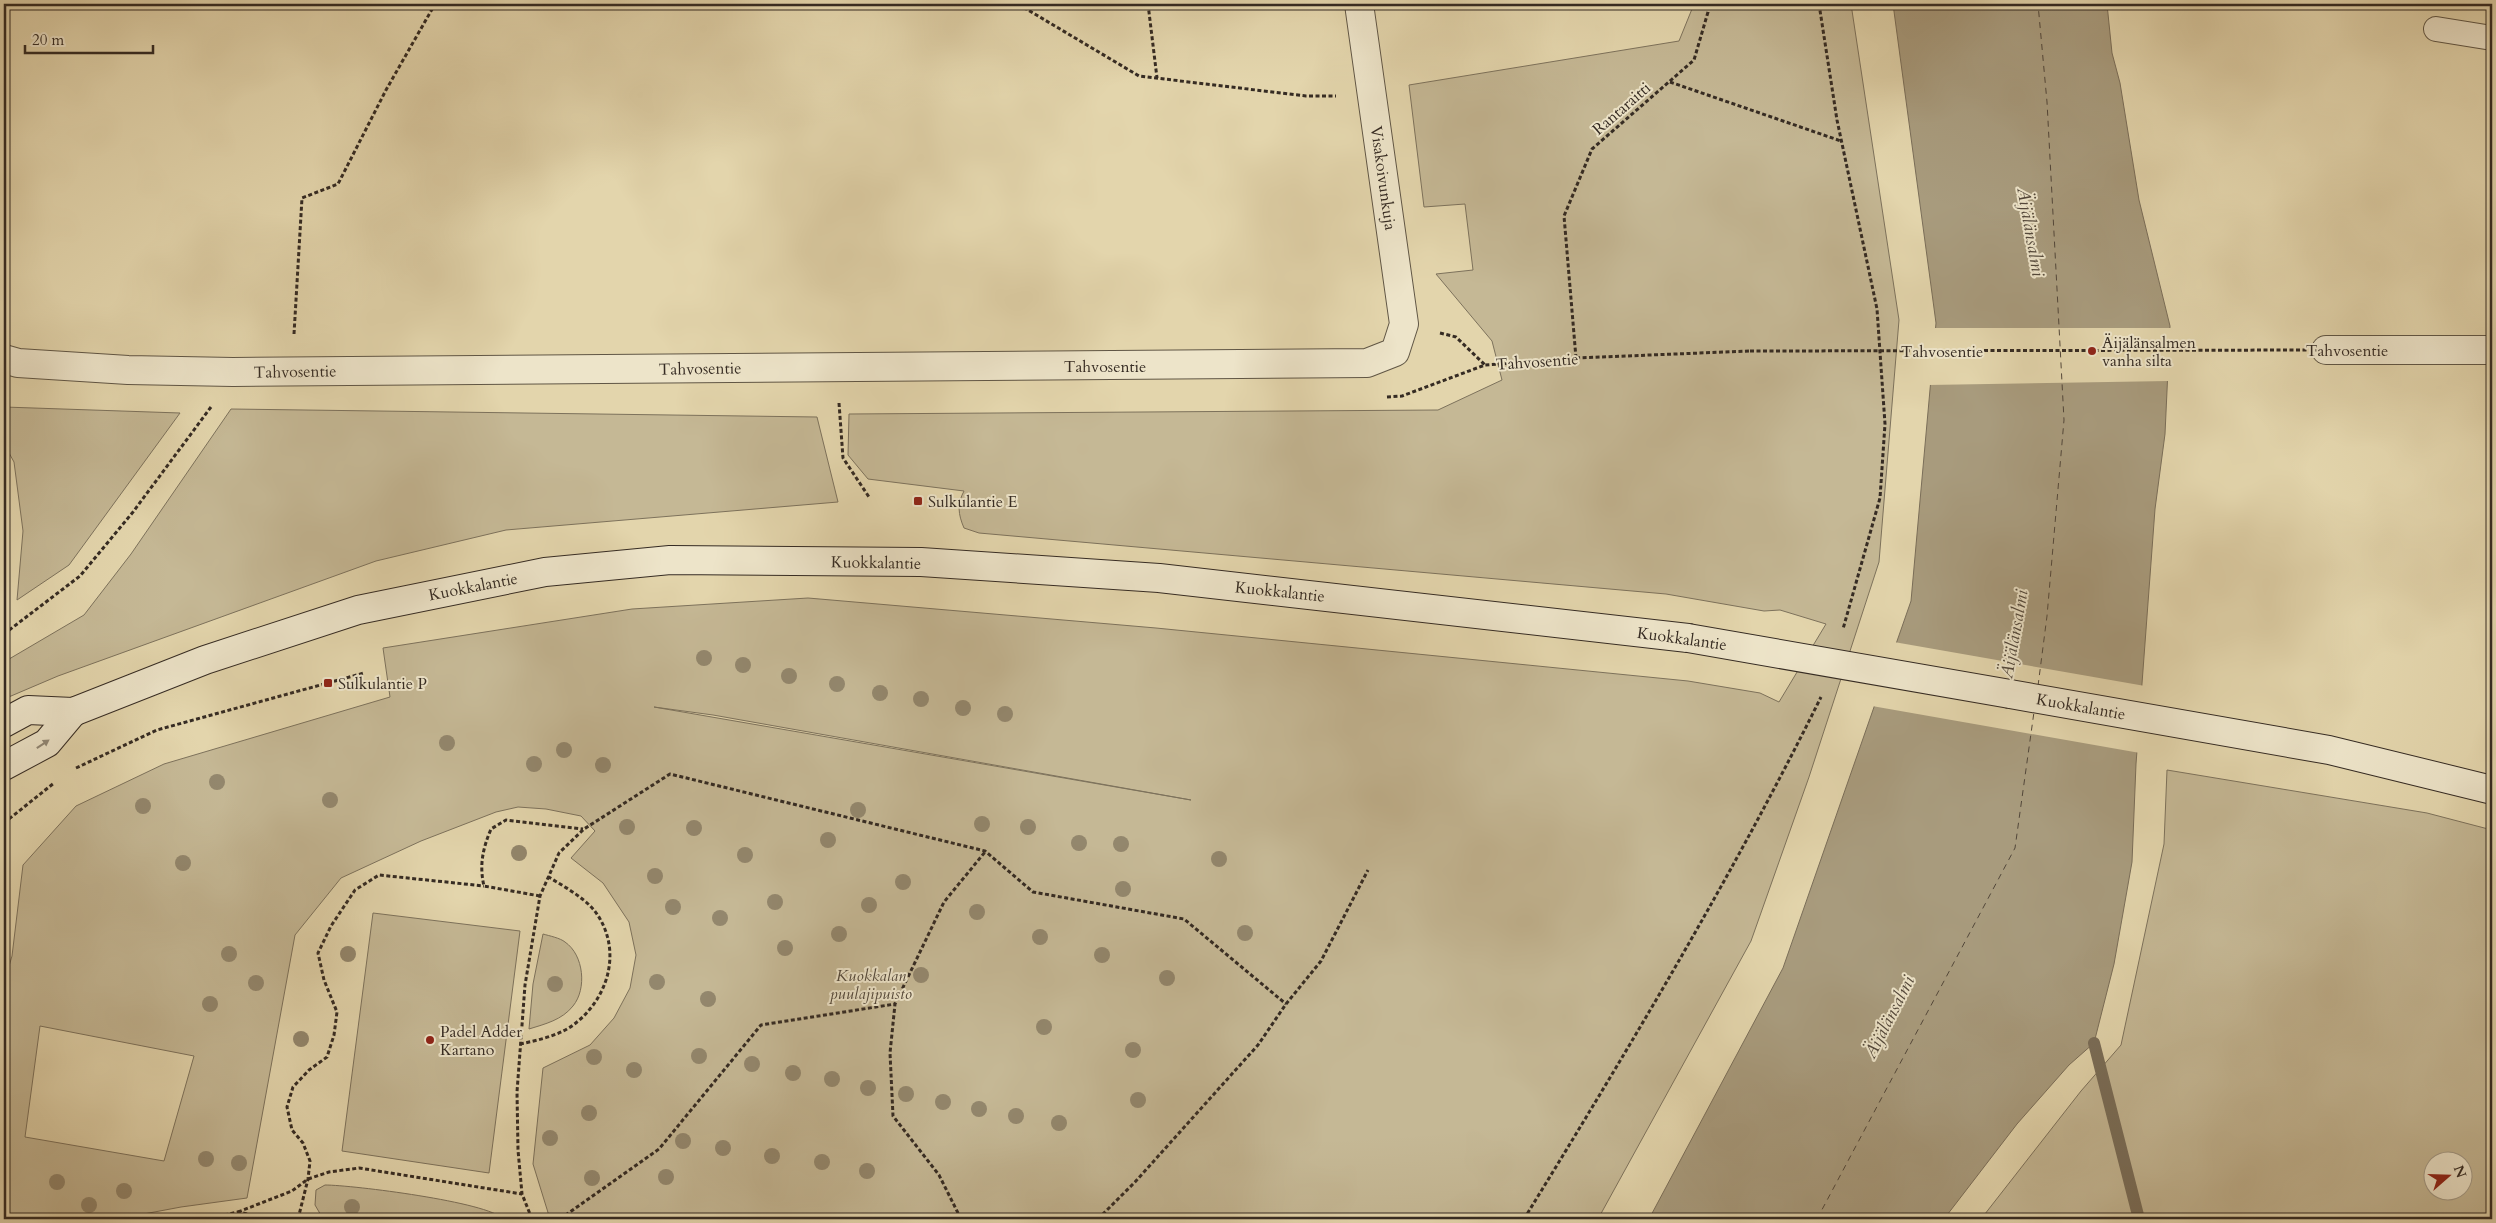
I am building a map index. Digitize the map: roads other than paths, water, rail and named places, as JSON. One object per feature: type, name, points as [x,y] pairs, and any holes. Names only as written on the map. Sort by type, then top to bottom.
[{"type":"main road","name":"Visakoivunkuja","points":[[1359,4],[1404,324],[1395,352]]},
{"type":"main road","name":"Tahvosentie","points":[[2326,350],[2492,350]]},
{"type":"main road","name":"Tahvosentie","points":[[4,359],[18,363],[128,370],[293,371],[1367,363],[1395,352]]},
{"type":"main road","name":"Kuokkalantie","points":[[4,723],[28,710],[73,712],[205,660],[358,610],[544,572],[670,560],[921,562],[1159,578],[1688,638],[2329,750],[2492,790]]},
{"type":"main road","name":"Kuokkalantie","points":[[4,766],[46,743],[73,712]]},
{"type":"lane","points":[[2436,30],[2492,38]]},
{"type":"water","name":"Äijälänsalmi","points":[[1893,4],[2107,4],[2112,53],[2120,83],[2139,200],[2170,326],[2165,434],[2155,509],[2136,764],[2132,862],[2114,964],[2094,1043],[2069,1065],[2017,1124],[1944,1219],[1649,1219],[1783,968],[1911,601],[1936,323]]},
{"type":"waterway","points":[[2094,1043],[2139,1219]]},
{"type":"place","name":"Äijälänsalmen vanha silta","points":[[2092,351]]},
{"type":"place","name":"Sulkulantie E","points":[[918,501]]},
{"type":"place","name":"Sulkulantie P","points":[[328,683]]},
{"type":"place","name":"Padel Adder Kartano","points":[[430,1040]]},
{"type":"park label","name":"Kuokkalan puulajipuisto","points":[[871,984]]}]
